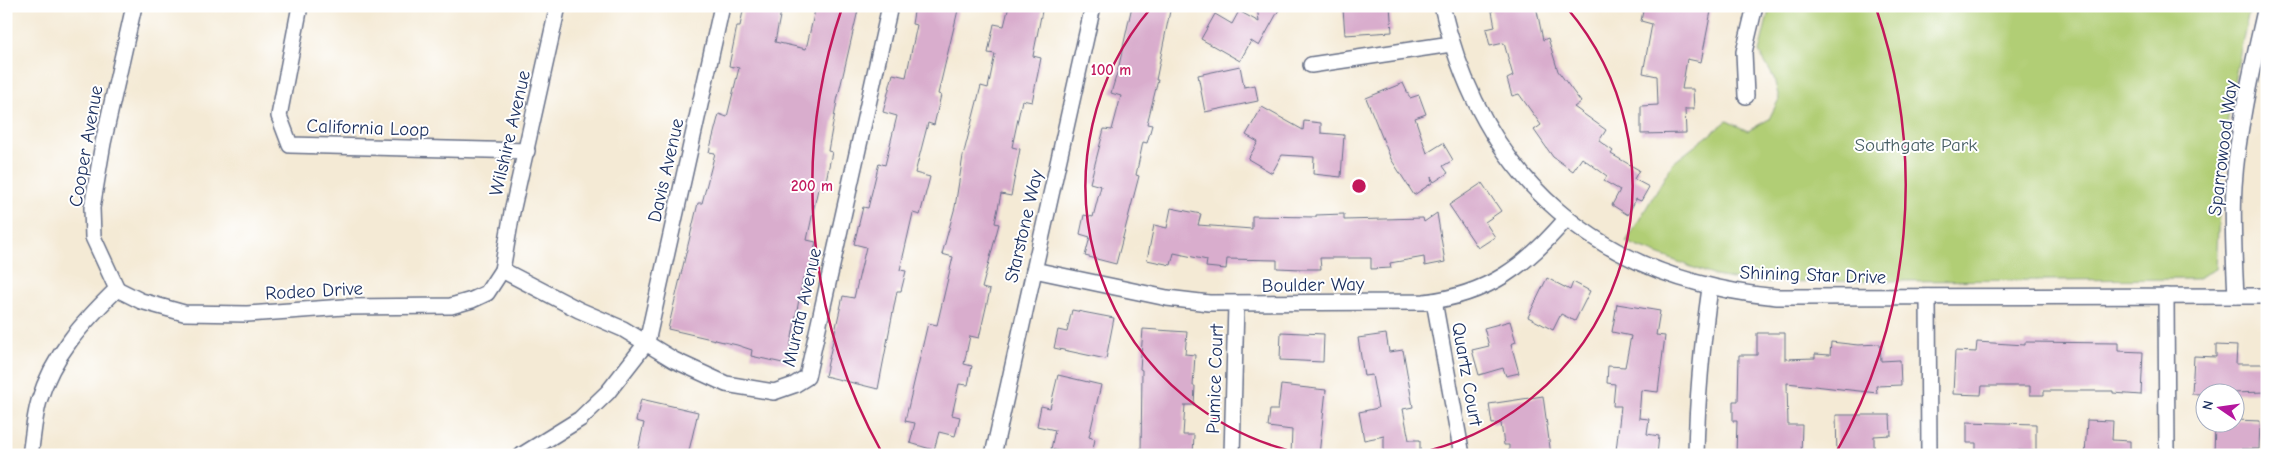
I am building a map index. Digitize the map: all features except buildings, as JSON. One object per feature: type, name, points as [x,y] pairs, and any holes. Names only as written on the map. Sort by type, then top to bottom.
[{"type":"street","name":"Cooper Avenue","points":[[117,289],[93,238],[92,208],[103,143],[134,6]]},
{"type":"street","name":"California Loop","points":[[300,6],[279,116],[290,145],[526,151]]},
{"type":"street","name":"Wilshire Avenue","points":[[502,270],[512,212],[558,6]]},
{"type":"street","name":"Davis Avenue","points":[[647,342],[722,6]]},
{"type":"street","name":"Murata Avenue","points":[[502,270],[647,342],[674,360],[726,384],[774,392],[794,386],[807,377],[890,6]]},
{"type":"street","name":"Starstone Way","points":[[993,455],[1093,6]]},
{"type":"street","name":"Shining Star Drive","points":[[1442,6],[1451,44],[1477,108],[1496,140],[1539,192],[1567,218],[1601,242],[1634,260],[1674,277],[1710,288],[1777,297],[2267,296]]},
{"type":"street","points":[[1746,96],[1744,52],[1755,6]]},
{"type":"street","name":"Sparrowood Way","points":[[2236,296],[2233,232],[2234,184],[2241,125],[2266,6]]},
{"type":"street","points":[[1311,65],[1451,44]]},
{"type":"street","name":"Boulder Way","points":[[1034,270],[1167,298],[1236,305],[1434,301],[1456,296],[1499,279],[1524,263],[1567,218]]},
{"type":"street","name":"Rodeo Drive","points":[[117,289],[141,301],[184,313],[247,314],[344,307],[451,306],[487,292],[502,270]]},
{"type":"street","points":[[1696,455],[1697,400],[1701,348],[1710,288]]},
{"type":"street","points":[[30,455],[38,402],[53,364],[82,323],[117,289]]},
{"type":"street","points":[[2166,296],[2167,455]]},
{"type":"street","points":[[1928,297],[1929,455]]},
{"type":"street","name":"Quartz Court","points":[[1434,301],[1462,455]]},
{"type":"street","name":"Pumice Court","points":[[1232,455],[1236,305]]},
{"type":"street","points":[[522,455],[580,419],[608,392],[647,342]]},
{"type":"green space","name":"Southgate Park","points":[[1770,6],[2250,6],[2235,77],[2222,154],[2216,269],[2196,279],[1749,282],[1715,276],[1626,242],[1673,163],[1727,121],[1748,131],[1769,119],[1779,99],[1774,78],[1759,52]]}]
